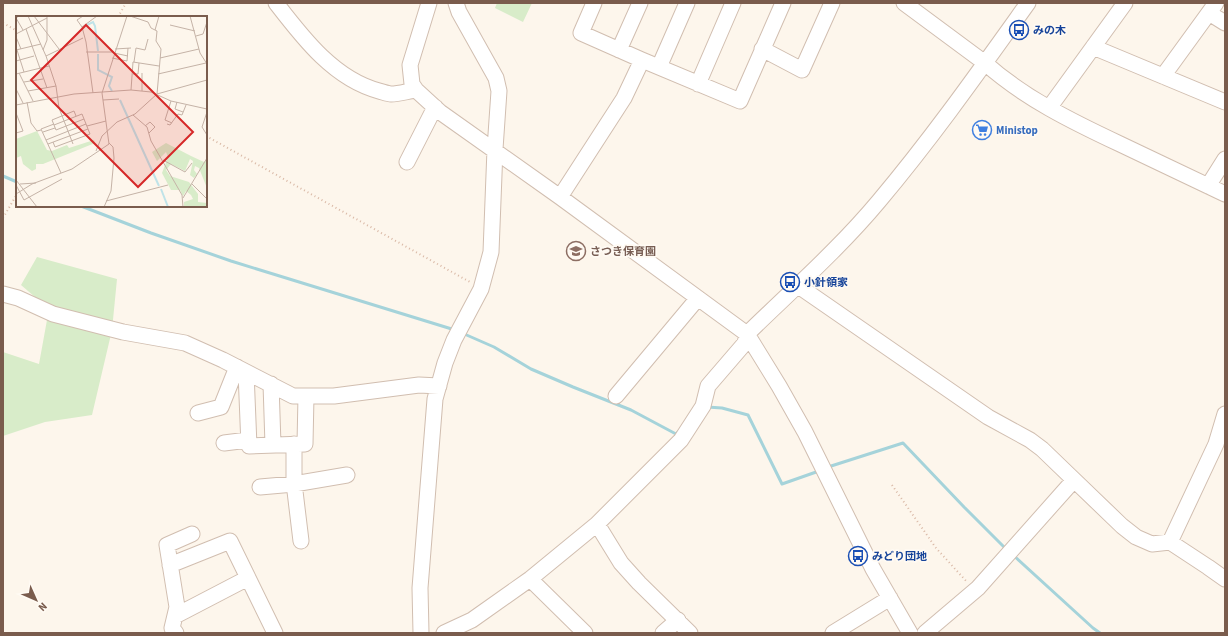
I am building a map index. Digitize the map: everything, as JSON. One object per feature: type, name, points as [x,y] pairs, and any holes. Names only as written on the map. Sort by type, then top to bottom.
[{"type":"street","points":[[276,3],[297,30],[325,59],[347,77],[370,88],[391,94],[416,90]]},
{"type":"street","points":[[429,3],[410,65],[412,84],[416,90],[435,107],[747,334],[805,432],[856,536],[910,633]]},
{"type":"street","points":[[421,633],[420,588],[435,399],[445,363],[454,340],[482,289],[491,252],[494,150],[499,91],[496,78],[459,12],[456,3]]},
{"type":"street","points":[[594,3],[581,33],[740,101],[783,3]]},
{"type":"street","points":[[619,50],[640,3]]},
{"type":"street","points":[[659,67],[687,3]]},
{"type":"street","points":[[698,84],[734,3]]},
{"type":"street","points":[[762,49],[802,70],[832,3]]},
{"type":"street","points":[[904,3],[1011,83],[1049,108],[1080,125],[1225,194]]},
{"type":"street","points":[[444,633],[472,620],[530,579],[597,524],[681,440],[703,406],[708,386],[745,343],[747,334],[846,238],[879,202],[985,63],[1028,3]]},
{"type":"street","points":[[1049,108],[1125,3]]},
{"type":"street","points":[[1163,76],[1213,8],[1225,23]]},
{"type":"street","points":[[1093,47],[1225,102]]},
{"type":"street","points":[[560,197],[624,98],[642,60]]},
{"type":"street","points":[[407,162],[435,107]]},
{"type":"street","points":[[1208,186],[1225,158]]},
{"type":"street","points":[[796,285],[988,417],[1030,440],[1042,449],[1122,526],[1136,537],[1152,544],[1170,542],[1225,579]]},
{"type":"street","points":[[5,296],[18,298],[53,314],[123,332],[184,343],[293,396],[334,396],[419,385],[438,386]]},
{"type":"street","points":[[616,396],[698,298]]},
{"type":"street","points":[[242,370],[249,446],[305,444],[306,396]]},
{"type":"street","points":[[198,413],[222,407],[242,370]]},
{"type":"street","points":[[271,384],[273,445]]},
{"type":"street","points":[[1170,542],[1216,444],[1225,414]]},
{"type":"street","points":[[224,442],[248,440]]},
{"type":"street","points":[[294,444],[294,484],[302,541]]},
{"type":"street","points":[[260,487],[294,484],[347,475]]},
{"type":"street","points":[[925,633],[974,591],[1074,480]]},
{"type":"street","points":[[597,524],[621,563],[639,583],[690,633]]},
{"type":"street","points":[[176,633],[172,628],[177,607],[168,545],[192,534]]},
{"type":"street","points":[[170,565],[230,541],[275,633]]},
{"type":"street","points":[[175,616],[248,578]]},
{"type":"street","points":[[530,579],[585,633]]},
{"type":"street","points":[[833,633],[890,598]]},
{"type":"street","points":[[663,633],[678,620]]},
{"type":"path","points":[[119,16],[126,3]]},
{"type":"path","points":[[3,23],[16,30]]},
{"type":"path","points":[[207,137],[482,289]]},
{"type":"path","points":[[3,218],[16,196]]},
{"type":"path","points":[[892,485],[936,548],[974,591]]},
{"type":"green space","points":[[497,3],[532,3],[523,22],[495,8]]},
{"type":"green space","points":[[37,257],[117,279],[112,330],[92,415],[45,422],[3,436],[3,352],[39,364],[49,309],[21,285]]},
{"type":"waterway","points":[[3,176],[16,182]]},
{"type":"waterway","points":[[84,207],[151,233],[231,261],[455,330]]},
{"type":"waterway","points":[[462,333],[494,347],[531,369],[631,410],[676,434],[678,432]]},
{"type":"waterway","points":[[707,407],[722,408],[748,415],[782,484],[819,471]]},
{"type":"waterway","points":[[828,467],[903,443],[1006,549]]},
{"type":"waterway","points":[[1013,555],[1100,633]]},
{"type":"place","name":"みの木","points":[[1019,30]]},
{"type":"place","name":"Ministop","points":[[982,130]]},
{"type":"place","name":"さつき保育園","points":[[576,251]]},
{"type":"place","name":"小針領家","points":[[790,282]]},
{"type":"place","name":"みどり団地","points":[[858,556]]}]
